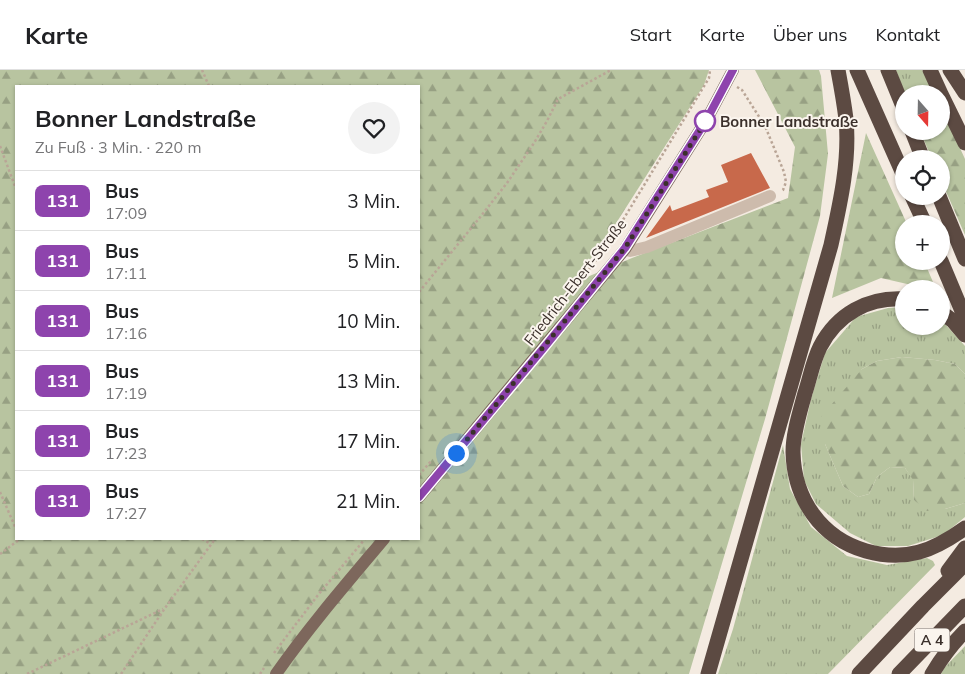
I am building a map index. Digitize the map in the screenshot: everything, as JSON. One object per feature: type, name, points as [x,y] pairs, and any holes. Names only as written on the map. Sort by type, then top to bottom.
[{"type":"highway","points":[[708,674],[832,245],[841,201],[846,145],[846,121],[838,70]]},
{"type":"highway","points":[[856,70],[895,156]]},
{"type":"highway","points":[[888,70],[895,87]]},
{"type":"highway","points":[[930,70],[937,85]]},
{"type":"highway","points":[[950,70],[963,90]]},
{"type":"highway","points":[[950,112],[965,143]]},
{"type":"highway","points":[[943,205],[965,259]]},
{"type":"highway","points":[[945,270],[965,318]]},
{"type":"highway","points":[[895,299],[866,303],[854,310],[840,320],[820,347],[794,435],[794,468],[797,483],[802,497],[810,510],[832,534],[846,544],[875,554],[905,556],[922,552],[943,543],[965,528]]},
{"type":"highway","points":[[950,319],[965,335]]},
{"type":"highway","points":[[923,606],[965,548]]},
{"type":"highway","name":"A 4","points":[[859,674],[965,564]]},
{"type":"highway","name":"A 4","points":[[899,674],[965,606]]},
{"type":"highway","points":[[932,674],[961,635]]},
{"type":"main road","name":"Friedrich-Ebert-Straße","points":[[420,496],[625,248],[707,119],[733,70]]},
{"type":"main road","points":[[276,674],[330,604],[383,540]]},
{"type":"lane","points":[[958,70],[963,90]]},
{"type":"lane","points":[[625,248],[630,251],[646,247],[770,196]]},
{"type":"lane","points":[[922,674],[961,635]]},
{"type":"path","points":[[202,70],[210,85]]},
{"type":"path","points":[[420,291],[507,183],[534,144],[558,100],[611,70]]},
{"type":"path","points":[[577,285],[614,235],[709,78],[710,70]]},
{"type":"path","points":[[727,82],[742,90],[752,104],[765,126],[784,172],[786,182],[783,190],[770,196]]},
{"type":"path","points":[[0,146],[15,186]]},
{"type":"path","points":[[420,474],[437,453]]},
{"type":"path","points":[[0,492],[15,528]]},
{"type":"path","points":[[0,554],[19,540]]},
{"type":"path","points":[[204,540],[211,544]]},
{"type":"path","points":[[121,674],[165,608],[214,540]]},
{"type":"path","points":[[27,674],[165,608]]},
{"type":"green space","points":[[0,70],[709,70],[704,85],[613,228],[573,283],[632,258],[788,198],[795,147],[755,70],[819,70],[828,154],[820,216],[765,419],[689,674],[0,674]]},
{"type":"green space","points":[[896,70],[922,70],[930,85],[902,85]]},
{"type":"green space","points":[[950,126],[965,159],[965,235],[950,201],[950,150],[928,150],[924,140],[950,140]]},
{"type":"green space","points":[[866,133],[895,197],[895,205],[898,205],[903,215],[895,215],[895,270],[928,270],[932,280],[895,281],[881,278],[832,298]]},
{"type":"green space","points":[[895,308],[895,335],[950,335],[950,330],[965,346],[965,374],[955,364],[935,360],[902,357],[877,361],[862,369],[825,444],[843,486],[858,497],[869,494],[877,477],[890,467],[905,468],[913,479],[914,500],[945,509],[965,503],[965,517],[943,535],[908,546],[876,546],[850,533],[816,504],[804,480],[801,444],[811,399],[825,353],[856,317]]},
{"type":"green space","points":[[902,357],[955,364],[965,374],[965,503],[945,509],[927,511],[914,500],[913,480],[905,468],[890,467],[877,477],[869,494],[858,497],[843,486],[825,444],[819,419],[862,369],[877,361]]},
{"type":"green space","points":[[783,445],[790,489],[811,527],[847,556],[887,565],[927,558],[933,561],[935,565],[828,674],[718,674],[733,629]]},
{"type":"green space","points":[[965,646],[965,674],[941,674],[945,667]]},
{"type":"building","points":[[751,153],[770,188],[646,238],[670,205],[672,211],[709,197],[706,190],[728,182],[721,165]]},
{"type":"bus line","name":"131","points":[[420,496],[625,248],[707,119],[733,70]]},
{"type":"place","name":"Bonner Landstraße","points":[[705,121]]},
{"type":"route","points":[[456,453],[625,248],[707,119],[705,121]]}]
